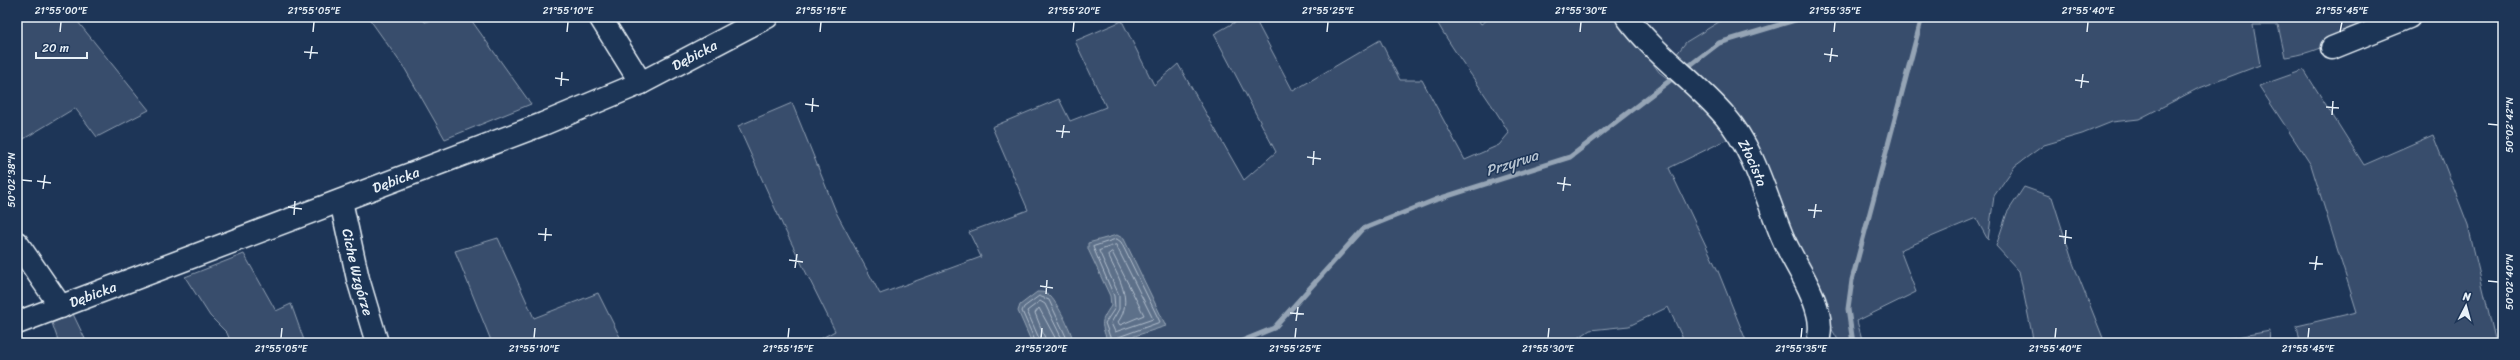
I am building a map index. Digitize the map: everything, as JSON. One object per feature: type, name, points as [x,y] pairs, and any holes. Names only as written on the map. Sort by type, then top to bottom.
[{"type":"street","points":[[600,17],[641,83]]},
{"type":"street","name":"Dębicka","points":[[17,323],[543,124],[641,83],[767,17]]},
{"type":"street","name":"Złocista","points":[[1627,17],[1679,72],[1717,107],[1740,136],[1762,180],[1782,235],[1811,292],[1824,337]]},
{"type":"street","points":[[2332,48],[2409,17]]},
{"type":"street","name":"Ciche Wzgórze","points":[[341,201],[358,279],[377,343]]},
{"type":"street","points":[[17,243],[61,307]]},
{"type":"shaded area","points":[[17,17],[74,17],[149,110],[97,137],[75,108],[17,143]]},
{"type":"shaded area","points":[[368,17],[420,17],[425,22],[443,17],[469,17],[531,104],[445,139],[405,69]]},
{"type":"shaded area","points":[[1244,17],[1254,17],[1293,91],[1380,40],[1400,80],[1422,80],[1465,160],[1499,145],[1509,133],[1434,17],[1476,17],[1481,24],[1492,17],[1620,17],[1659,72],[1716,115],[1732,137],[1669,168],[1718,271],[1747,343],[1685,343],[1668,307],[1629,326],[1590,330],[1574,341],[1574,343],[813,343],[835,331],[783,226],[738,126],[792,103],[837,214],[880,294],[981,257],[969,232],[1028,210],[992,127],[1059,99],[1070,121],[1106,107],[1075,41],[1122,21],[1154,85],[1178,64],[1244,180],[1276,152],[1214,34]]},
{"type":"shaded area","points":[[1639,17],[1727,17],[1673,59]]},
{"type":"shaded area","points":[[1727,17],[1746,17],[1751,24],[1773,17],[2381,17],[2310,52],[2285,57],[2278,25],[2253,25],[2260,65],[2197,89],[2139,119],[2112,122],[2082,134],[2044,145],[2015,166],[1994,196],[1988,240],[1976,218],[1900,250],[1916,292],[1857,321],[1863,343],[1840,343],[1828,323],[1764,170],[1673,59],[1686,42]]},
{"type":"shaded area","points":[[2304,70],[2364,165],[2433,135],[2468,225],[2496,343],[2300,343],[2297,326],[2357,312],[2311,165],[2259,86]]},
{"type":"shaded area","points":[[2024,187],[2052,197],[2073,263],[2105,343],[2026,343],[2033,339],[2019,271],[1996,246],[2007,213]]},
{"type":"shaded area","points":[[498,238],[534,318],[598,293],[623,343],[492,343],[455,251]]},
{"type":"shaded area","points":[[244,254],[276,311],[291,304],[305,343],[231,343],[227,333],[210,316],[185,277]]},
{"type":"shaded area","points":[[73,314],[87,343],[59,343],[52,323]]},
{"type":"shaded area","points":[[2270,331],[2269,343],[2203,343]]},
{"type":"water","points":[[1117,235],[1124,239],[1166,326],[1113,343],[1107,340],[1103,326],[1103,319],[1111,306],[1110,296],[1088,249],[1088,243]]},
{"type":"water","points":[[1037,292],[1046,293],[1054,300],[1068,327],[1073,343],[1032,343],[1018,311],[1020,305]]},
{"type":"waterway","name":"Przyrwa","points":[[1685,69],[1719,43],[1805,17]]},
{"type":"waterway","points":[[1853,343],[1848,309],[1852,280],[1922,17]]},
{"type":"waterway","name":"Przyrwa","points":[[1237,343],[1274,328],[1363,229],[1435,200],[1570,157],[1677,75]]}]
